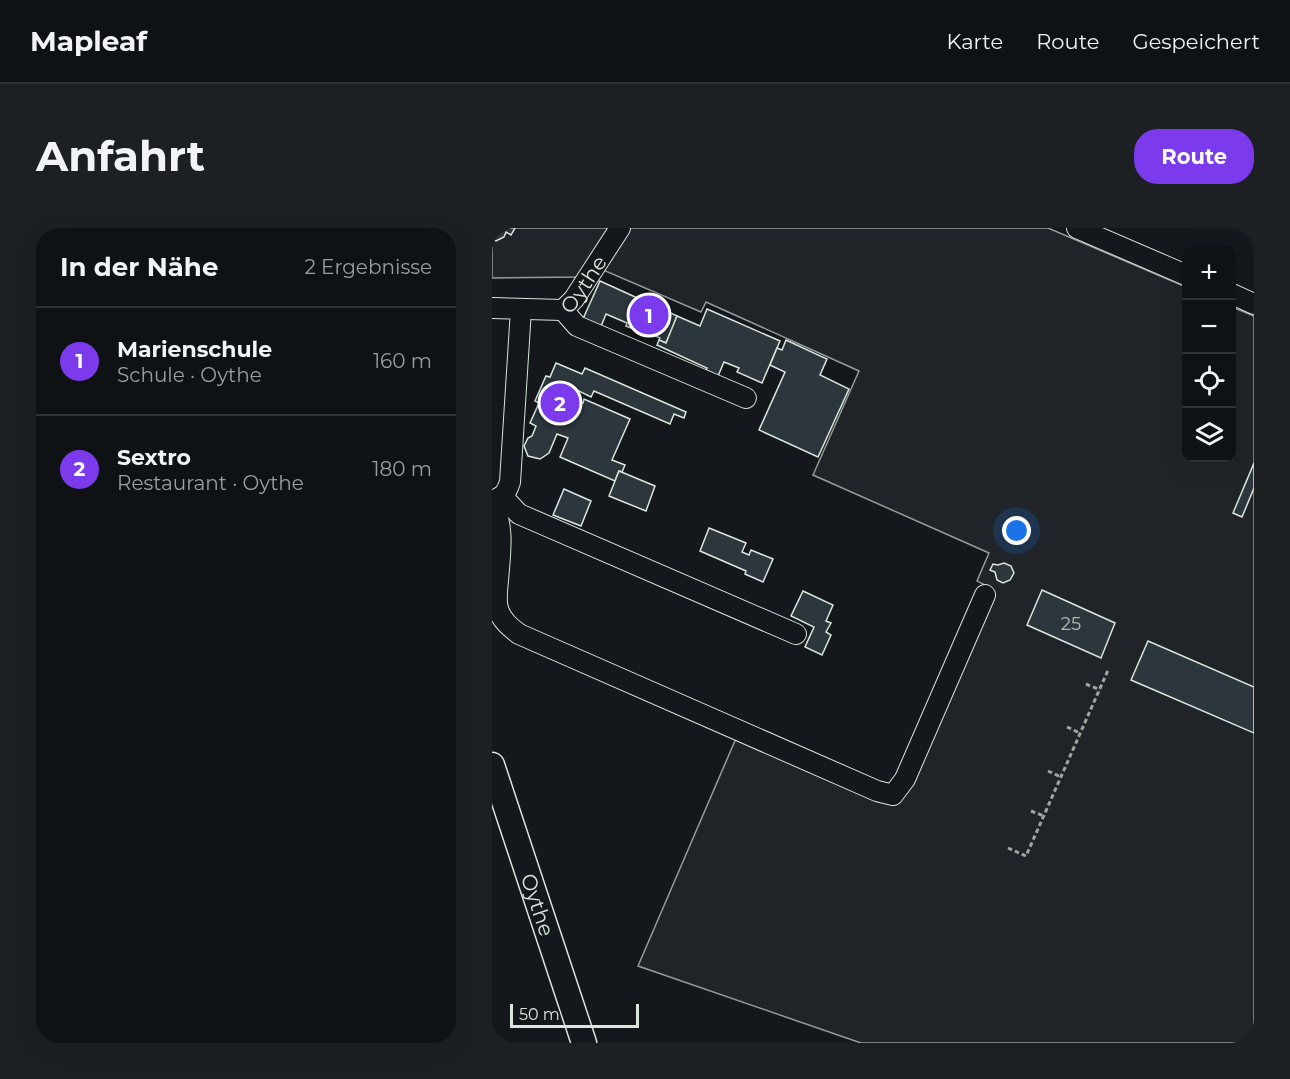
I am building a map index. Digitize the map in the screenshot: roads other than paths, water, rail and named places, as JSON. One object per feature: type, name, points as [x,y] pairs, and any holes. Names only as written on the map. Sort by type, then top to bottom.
[{"type":"main road","name":"Oythe","points":[[492,765],[584,1043]]},
{"type":"street","name":"Oythe","points":[[492,308],[563,310],[574,299],[620,228]]},
{"type":"street","points":[[1077,228],[1182,273]]},
{"type":"street","points":[[1236,296],[1254,304]]},
{"type":"street","points":[[496,500],[507,490],[510,482],[521,309]]},
{"type":"street","points":[[563,310],[577,326],[746,398]]},
{"type":"street","points":[[496,500],[501,531],[498,608],[506,625],[519,634],[595,668],[877,791],[893,795],[905,779],[986,595]]},
{"type":"street","points":[[496,500],[519,514],[796,634]]},
{"type":"place","name":"Marienschule","points":[[649,315]]},
{"type":"place","name":"Sextro","points":[[560,403]]}]
